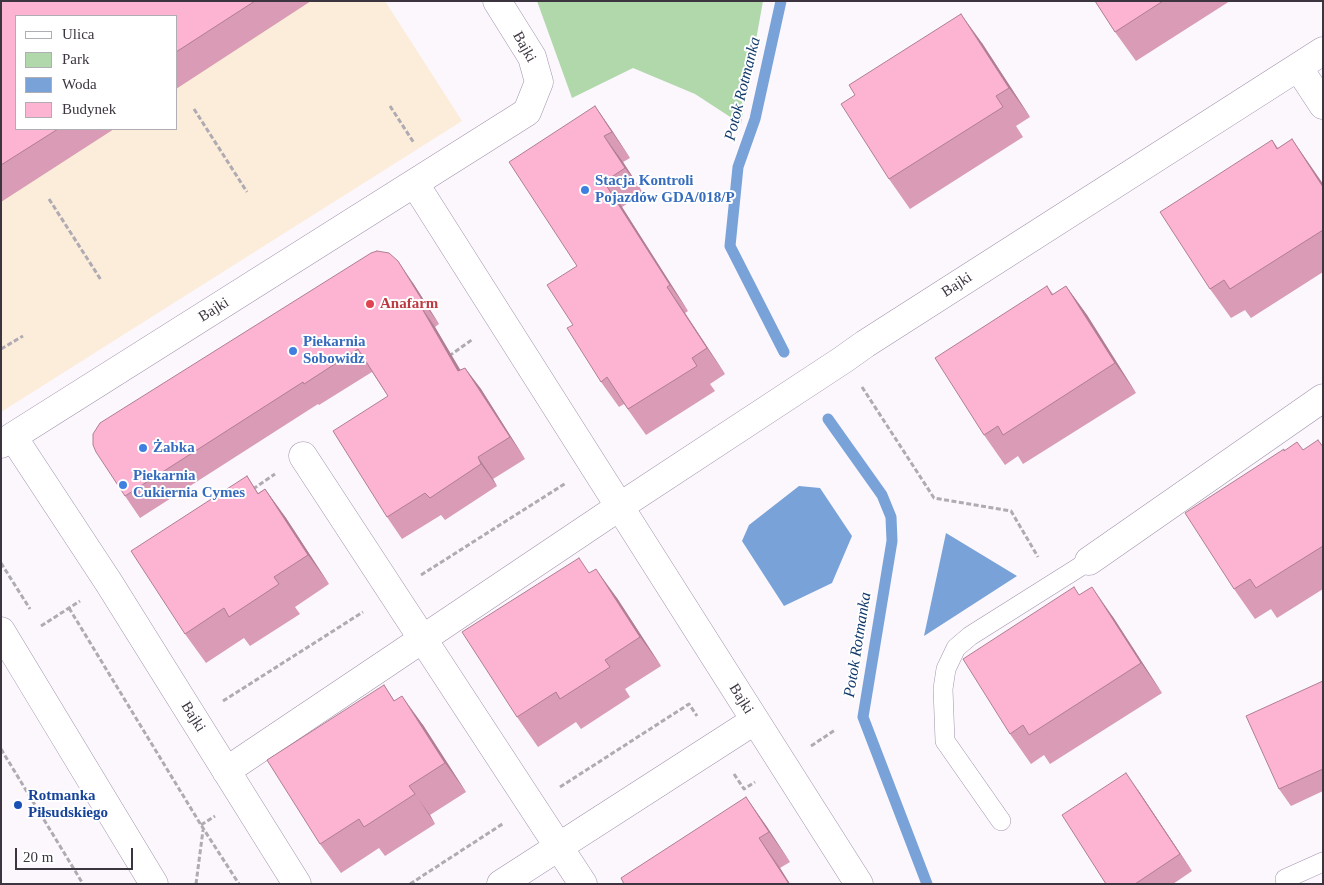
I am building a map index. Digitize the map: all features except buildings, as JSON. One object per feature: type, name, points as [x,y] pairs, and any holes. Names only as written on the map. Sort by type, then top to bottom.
[{"type":"street","name":"Bajki","points":[[298,884],[114,591],[7,440],[527,112],[539,82],[532,57],[497,1]]},
{"type":"street","name":"Bajki","points":[[226,770],[865,344],[1323,50]]},
{"type":"street","points":[[1298,67],[1323,106]]},
{"type":"street","name":"Bajki","points":[[415,184],[754,721],[501,884]]},
{"type":"street","points":[[1089,561],[1323,398]]},
{"type":"street","points":[[303,456],[583,884]]},
{"type":"street","points":[[1,631],[154,884]]},
{"type":"street","points":[[754,721],[859,884]]},
{"type":"lane","points":[[1001,821],[945,740],[943,689],[946,669],[956,648],[970,636],[1089,561]]},
{"type":"lane","points":[[1285,879],[1323,862]]},
{"type":"path","points":[[390,106],[413,142]]},
{"type":"path","points":[[194,109],[247,192]]},
{"type":"path","points":[[49,199],[101,280]]},
{"type":"path","points":[[1,349],[23,336]]},
{"type":"path","points":[[844,359],[934,498],[1011,511],[1053,583]]},
{"type":"path","points":[[41,626],[69,608],[239,884]]},
{"type":"path","points":[[1,749],[83,884]]},
{"type":"path","points":[[196,884],[203,828]]},
{"type":"shaded area","points":[[1,1],[385,1],[462,121],[1,412]]},
{"type":"green space","points":[[537,1],[763,1],[741,124],[695,94],[633,68],[572,98]]},
{"type":"water","points":[[799,486],[820,488],[852,536],[832,583],[784,606],[742,541],[749,525]]},
{"type":"water","points":[[946,533],[1017,576],[924,636]]},
{"type":"waterway","name":"Potok Rotmanka","points":[[781,1],[755,119],[738,167],[730,246],[784,352]]},
{"type":"waterway","name":"Potok Rotmanka","points":[[828,419],[882,495],[891,517],[892,541],[863,717],[927,884]]},
{"type":"place","name":"Stacja Kontroli Pojazdów GDA/018/P","points":[[585,190]]},
{"type":"place","name":"Anafarm","points":[[370,304]]},
{"type":"place","name":"Piekarnia Sobowidz","points":[[293,351]]},
{"type":"place","name":"Żabka","points":[[143,448]]},
{"type":"place","name":"Piekarnia Cukiernia Cymes","points":[[123,485]]},
{"type":"place","name":"Rotmanka Piłsudskiego","points":[[18,805]]}]
